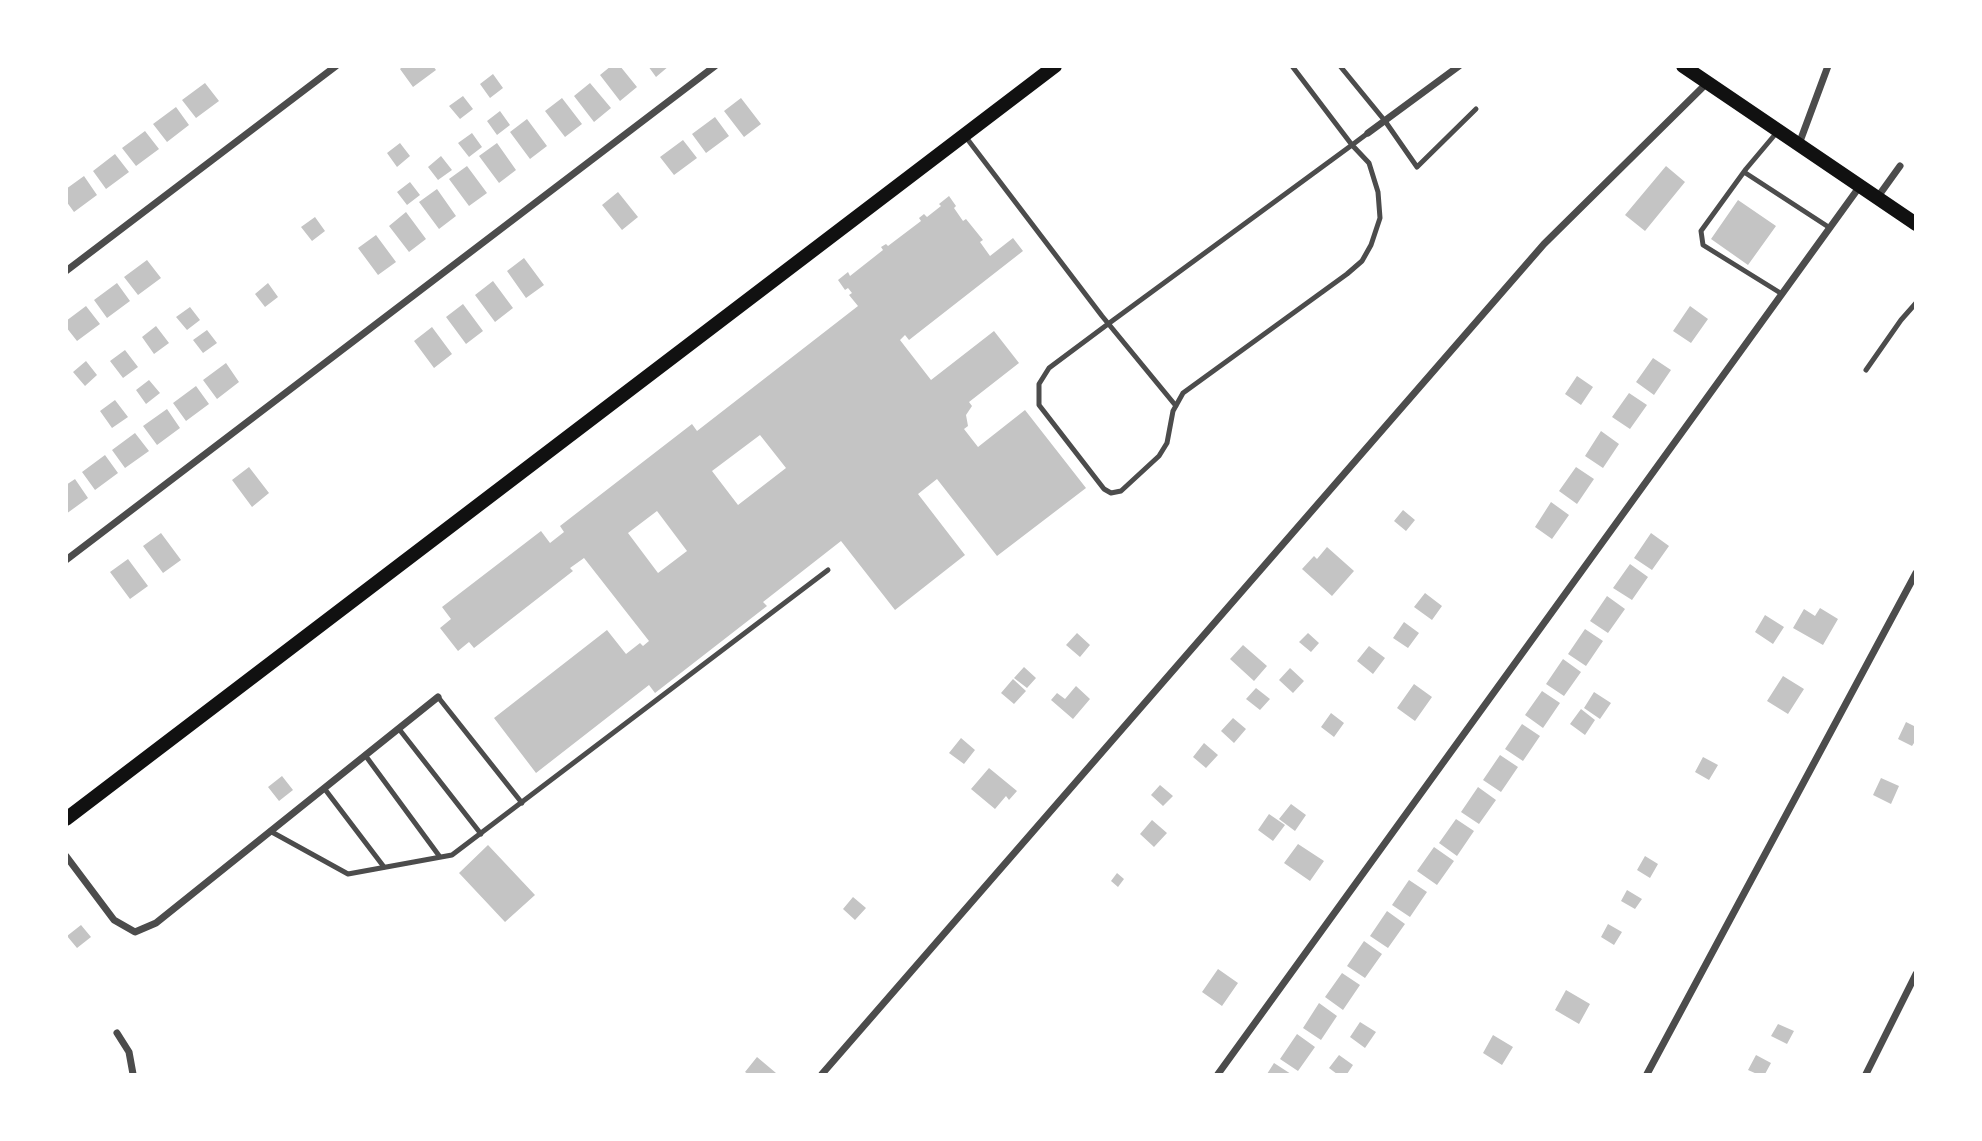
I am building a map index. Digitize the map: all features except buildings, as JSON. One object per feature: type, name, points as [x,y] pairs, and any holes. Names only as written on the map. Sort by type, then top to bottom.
[{"type":"main road","points":[[66,819],[1055,66]]},
{"type":"main road","points":[[1683,66],[1916,224]]},
{"type":"street","points":[[66,271],[336,66]]},
{"type":"street","points":[[66,560],[715,66]]},
{"type":"street","points":[[1368,133],[1460,66]]},
{"type":"street","points":[[1799,145],[1828,66]]},
{"type":"street","points":[[822,1074],[1544,244],[1707,83]]},
{"type":"street","points":[[1877,198],[1900,166]]},
{"type":"street","points":[[1218,1074],[1860,186]]},
{"type":"street","points":[[1647,1074],[1916,573]]},
{"type":"street","points":[[66,856],[114,920],[135,932],[156,923],[438,696]]},
{"type":"street","points":[[1866,1074],[1916,974]]},
{"type":"street","points":[[117,1033],[129,1052],[133,1074]]},
{"type":"lane","points":[[1292,66],[1352,145],[1368,163],[1378,192],[1380,218],[1371,245],[1362,261],[1183,393],[1176,406],[1167,443],[1159,456],[1121,491],[1111,493],[1104,489],[1039,405],[1039,384],[1049,368],[1108,324],[1352,145],[1368,133]]},
{"type":"lane","points":[[1340,66],[1385,121],[1417,167],[1476,109]]},
{"type":"lane","points":[[1779,131],[1700,231],[1703,245],[1782,294]]},
{"type":"lane","points":[[965,136],[1108,324],[1176,406]]},
{"type":"lane","points":[[1744,172],[1830,228]]},
{"type":"lane","points":[[1866,370],[1916,303]]},
{"type":"lane","points":[[270,831],[348,874],[452,855],[828,570]]},
{"type":"lane","points":[[438,696],[522,803]]},
{"type":"lane","points":[[398,729],[481,834]]},
{"type":"lane","points":[[365,755],[440,857]]},
{"type":"lane","points":[[324,788],[384,867]]}]
